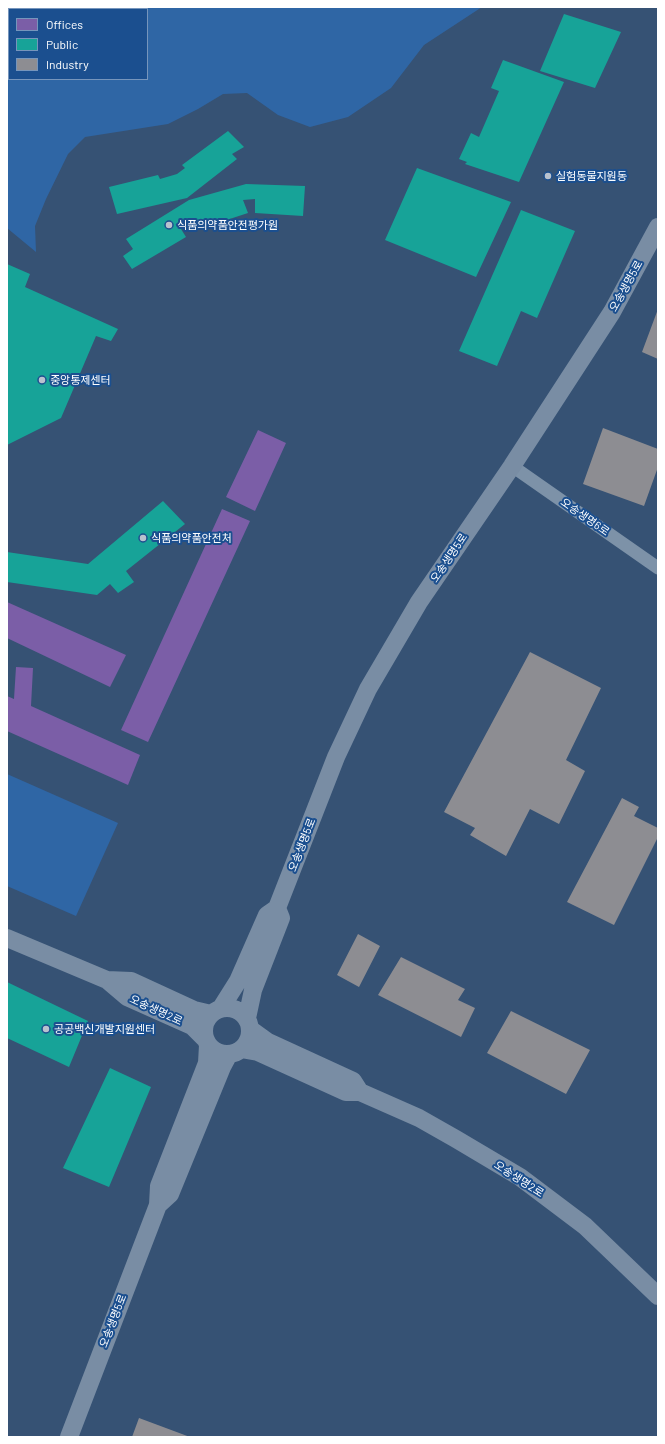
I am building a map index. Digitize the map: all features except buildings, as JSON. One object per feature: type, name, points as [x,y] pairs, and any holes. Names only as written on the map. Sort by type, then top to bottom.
[{"type":"street","name":"오송생명5로","points":[[216,1011],[238,981],[267,915],[277,908],[336,757],[368,689],[419,602],[512,466],[612,312],[658,227]]},
{"type":"street","name":"오송생명6로","points":[[512,466],[658,568]]},
{"type":"street","name":"오송생명5로","points":[[249,1023],[253,990],[281,918],[277,908]]},
{"type":"street","name":"오송생명2로","points":[[7,938],[108,980],[127,997],[192,1026],[206,1041]]},
{"type":"street","name":"오송생명2로","points":[[108,980],[131,981],[194,1010],[216,1011]]},
{"type":"street","points":[[236,1009],[249,1023],[248,1041],[235,1052],[221,1053],[206,1041],[205,1023],[216,1011],[236,1009]]},
{"type":"street","name":"오송생명2로","points":[[249,1023],[268,1042],[353,1081],[360,1092]]},
{"type":"street","name":"오송생명5로","points":[[69,1437],[158,1205],[159,1186],[207,1063],[206,1041]]},
{"type":"street","name":"오송생명5로","points":[[158,1205],[170,1194],[222,1067],[235,1052]]},
{"type":"street","name":"오송생명2로","points":[[235,1052],[258,1052],[346,1092],[360,1092],[419,1118],[520,1178],[585,1226],[658,1296]]},
{"type":"shaded area","points":[[7,7],[482,7],[424,45],[391,88],[348,117],[310,127],[278,115],[247,93],[223,94],[168,124],[85,137],[68,154],[46,199],[35,226],[36,252],[7,228]]},
{"type":"shaded area","points":[[7,774],[118,823],[76,916],[7,886]]},
{"type":"place","name":"실험동물지원동","points":[[548,176]]},
{"type":"place","name":"식품의약품안전평가원","points":[[169,225]]},
{"type":"place","name":"중앙통제센터","points":[[42,380]]},
{"type":"place","name":"식품의약품안전처","points":[[143,538]]},
{"type":"place","name":"공공백신개발지원센터","points":[[46,1029]]}]
